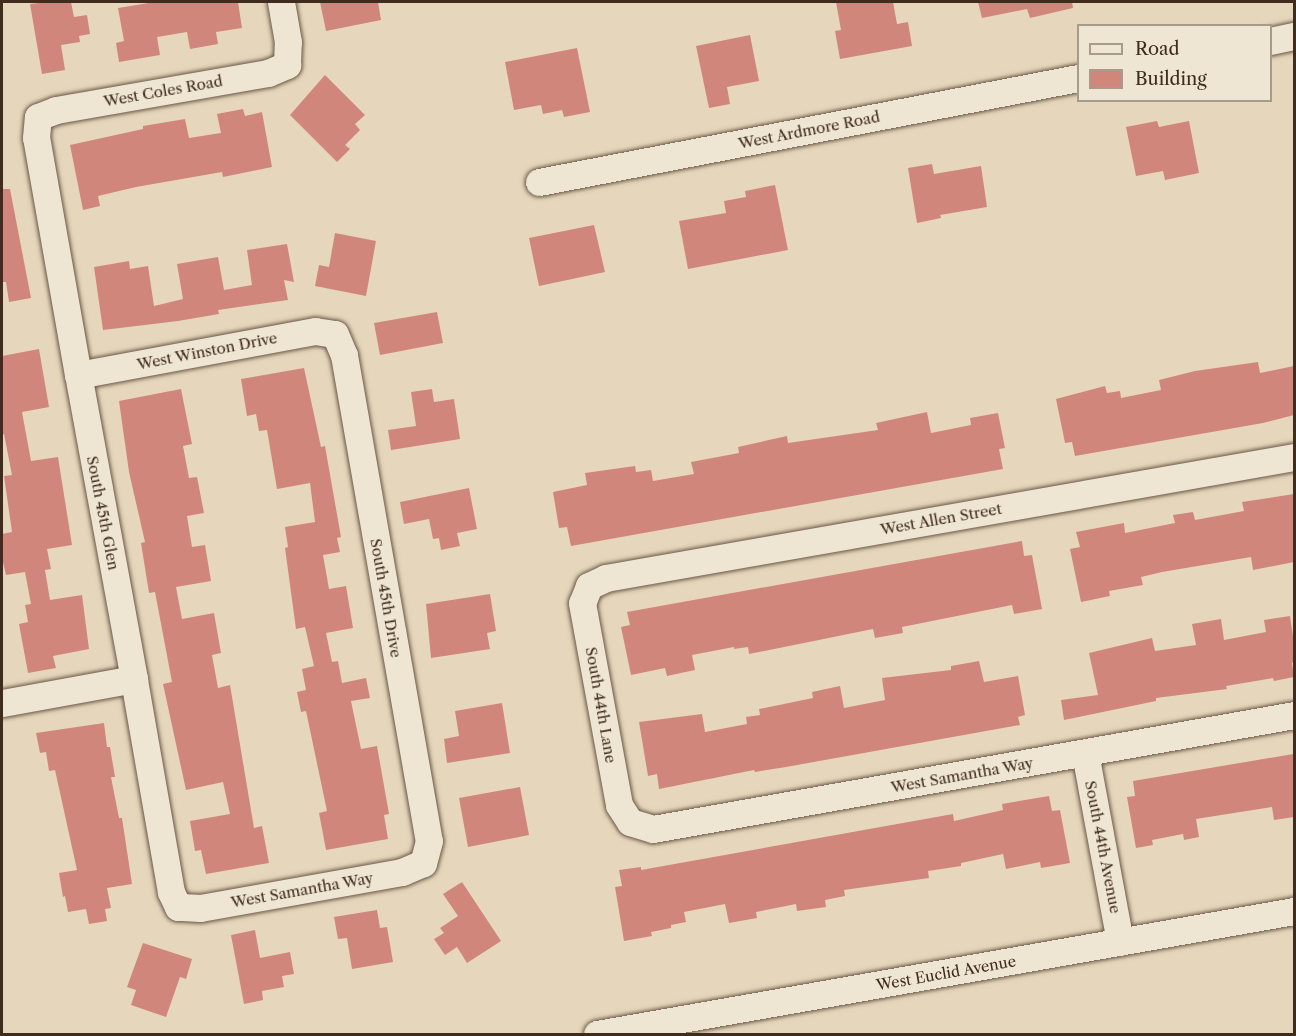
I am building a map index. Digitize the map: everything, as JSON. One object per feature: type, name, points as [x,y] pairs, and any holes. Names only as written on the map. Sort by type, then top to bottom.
[{"type":"street","name":"West Coles Road","points":[[38,117],[56,110],[268,74],[287,65],[288,42],[281,2]]},
{"type":"street","points":[[1272,40],[1294,36]]},
{"type":"street","name":"West Ardmore Road","points":[[539,182],[1077,78]]},
{"type":"street","name":"South 45th Glen","points":[[38,117],[36,138],[171,892],[178,907]]},
{"type":"street","name":"West Winston Drive","points":[[78,375],[315,331],[335,334]]},
{"type":"street","name":"South 45th Drive","points":[[335,334],[344,356],[429,841],[423,863]]},
{"type":"street","name":"West Allen Street","points":[[589,586],[606,578],[1294,457]]},
{"type":"street","name":"South 44th Lane","points":[[589,586],[582,603],[619,805],[630,822]]},
{"type":"street","points":[[2,703],[134,679]]},
{"type":"street","name":"West Samantha Way","points":[[630,822],[653,830],[1294,716]]},
{"type":"street","name":"South 44th Avenue","points":[[1085,753],[1120,942]]},
{"type":"street","name":"West Samantha Way","points":[[178,907],[200,908],[402,872],[423,863]]},
{"type":"street","name":"West Euclid Avenue","points":[[597,1035],[634,1031],[1294,911]]},
{"type":"building","points":[[71,2],[74,17],[87,15],[90,34],[79,36],[80,42],[61,45],[65,70],[42,74],[30,4]]},
{"type":"building","points":[[155,2],[238,2],[242,28],[216,32],[218,44],[190,49],[187,32],[157,37],[160,55],[119,62],[116,43],[124,41],[118,8]]},
{"type":"building","points":[[320,2],[378,2],[381,20],[326,31]]},
{"type":"building","points":[[836,2],[893,2],[897,24],[908,22],[912,46],[840,59],[835,31],[841,30]]},
{"type":"building","points":[[978,2],[1072,2],[1073,8],[1030,18],[1027,9],[982,18]]},
{"type":"building","points":[[750,35],[759,81],[727,87],[730,104],[709,108],[696,46]]},
{"type":"building","points":[[577,48],[590,112],[564,117],[562,110],[543,114],[541,105],[514,110],[505,62]]},
{"type":"building","points":[[325,75],[365,115],[355,124],[360,130],[345,145],[350,149],[337,162],[290,115]]},
{"type":"building","points":[[243,109],[245,116],[262,112],[272,167],[223,177],[222,172],[136,187],[98,196],[100,206],[83,210],[70,145],[143,129],[143,126],[185,119],[189,138],[221,133],[217,114]]},
{"type":"building","points":[[1157,121],[1159,127],[1189,121],[1199,173],[1165,180],[1163,171],[1136,176],[1126,127]]},
{"type":"building","points":[[932,164],[934,174],[981,166],[987,207],[940,215],[941,218],[917,223],[908,168]]},
{"type":"building","points":[[775,185],[788,250],[688,269],[679,221],[726,213],[724,201],[746,197],[745,191]]},
{"type":"building","points":[[2,189],[10,189],[31,298],[9,302],[6,282],[2,282]]},
{"type":"building","points":[[594,225],[605,272],[539,286],[529,238]]},
{"type":"building","points":[[335,233],[376,241],[366,296],[315,286],[319,265],[329,267]]},
{"type":"building","points":[[287,244],[294,282],[284,280],[288,300],[218,310],[219,314],[178,321],[103,330],[94,267],[129,261],[130,269],[148,266],[154,306],[183,299],[177,264],[218,257],[224,290],[252,285],[247,250]]},
{"type":"building","points":[[437,312],[443,343],[380,355],[374,323]]},
{"type":"building","points":[[39,349],[49,407],[22,412],[31,461],[58,457],[72,545],[47,549],[51,569],[45,570],[50,600],[82,595],[89,649],[53,656],[56,668],[28,673],[19,624],[28,622],[25,605],[31,604],[25,572],[6,575],[2,558],[2,534],[12,532],[4,476],[12,475],[4,434],[2,435],[2,356]]},
{"type":"building","points":[[1258,362],[1260,373],[1294,366],[1294,415],[1263,423],[1075,456],[1072,442],[1065,443],[1056,399],[1105,386],[1107,393],[1120,391],[1121,398],[1161,390],[1159,380],[1195,371]]},
{"type":"building","points":[[304,368],[321,447],[325,446],[341,537],[337,538],[340,552],[323,555],[329,589],[346,586],[353,628],[326,633],[332,662],[338,661],[342,683],[366,678],[370,698],[351,701],[361,749],[377,746],[389,814],[384,815],[388,839],[326,850],[319,813],[327,811],[306,711],[301,712],[297,692],[306,690],[302,669],[314,666],[305,627],[296,629],[285,548],[288,547],[285,527],[315,522],[310,483],[277,489],[267,430],[259,431],[256,414],[247,416],[241,379]]},
{"type":"building","points":[[181,389],[192,444],[183,446],[189,478],[197,477],[204,513],[187,516],[192,547],[205,545],[211,581],[176,587],[182,619],[214,613],[221,653],[212,655],[218,688],[230,685],[254,828],[262,826],[269,863],[206,874],[201,850],[195,851],[190,821],[230,814],[223,782],[186,790],[163,684],[172,682],[155,592],[149,593],[141,543],[145,542],[129,472],[119,401]]},
{"type":"building","points":[[432,389],[434,402],[454,399],[460,439],[391,450],[388,430],[416,426],[411,392]]},
{"type":"building","points":[[927,412],[931,433],[971,425],[970,418],[998,413],[1005,448],[999,449],[1003,469],[571,546],[567,527],[559,528],[553,492],[587,485],[585,473],[635,466],[636,472],[651,470],[653,481],[694,474],[691,462],[739,453],[738,447],[787,436],[788,443],[878,430],[876,423]]},
{"type":"building","points":[[469,488],[477,529],[457,533],[460,546],[441,550],[439,538],[433,539],[429,519],[404,524],[400,502]]},
{"type":"building","points":[[1294,494],[1294,562],[1253,570],[1251,557],[1162,572],[1141,577],[1143,585],[1109,591],[1110,596],[1081,602],[1070,549],[1080,547],[1076,532],[1124,523],[1125,533],[1175,523],[1173,515],[1193,512],[1195,520],[1244,511],[1242,502]]},
{"type":"building","points":[[1022,541],[1024,556],[1032,555],[1042,609],[1014,614],[1012,605],[902,627],[903,633],[875,638],[873,629],[749,654],[748,647],[734,649],[734,647],[692,655],[695,670],[667,676],[665,668],[631,675],[621,627],[630,625],[627,612]]},
{"type":"building","points":[[490,594],[496,631],[487,633],[490,649],[431,658],[426,604]]},
{"type":"building","points":[[1290,616],[1294,643],[1294,662],[1292,663],[1294,677],[1274,681],[1273,678],[1226,686],[1227,689],[1156,698],[1156,701],[1064,720],[1061,700],[1098,695],[1089,653],[1152,638],[1155,651],[1196,645],[1192,624],[1221,619],[1224,640],[1266,632],[1264,620]]},
{"type":"building","points":[[979,661],[984,682],[1018,676],[1025,715],[1018,717],[1020,725],[786,767],[755,772],[754,770],[659,789],[657,774],[648,776],[639,722],[702,714],[705,732],[747,724],[746,717],[760,715],[759,709],[813,698],[812,692],[840,686],[844,708],[885,700],[882,678],[951,670],[951,666]]},
{"type":"building","points":[[502,703],[510,753],[447,763],[444,739],[459,736],[455,711]]},
{"type":"building","points":[[104,723],[107,747],[110,747],[115,777],[111,777],[119,818],[122,818],[132,884],[107,888],[111,908],[105,909],[107,921],[89,924],[86,909],[68,912],[65,896],[63,897],[59,873],[77,870],[55,770],[49,771],[46,752],[40,753],[36,733]]},
{"type":"building","points":[[1293,754],[1294,817],[1274,820],[1272,807],[1196,819],[1199,837],[1184,840],[1183,834],[1152,840],[1153,845],[1136,848],[1127,797],[1135,796],[1133,781]]},
{"type":"building","points":[[520,787],[529,835],[468,847],[459,798]]},
{"type":"building","points":[[1049,796],[1052,811],[1060,810],[1070,863],[1041,868],[1040,862],[1006,869],[1003,854],[961,863],[961,866],[928,871],[929,878],[844,890],[845,896],[825,900],[826,907],[797,911],[796,904],[756,912],[757,918],[729,923],[725,904],[684,912],[686,922],[651,932],[652,936],[624,941],[615,887],[622,886],[619,870],[641,867],[641,870],[953,814],[954,821],[1003,810],[1002,804]]},
{"type":"building","points":[[462,882],[501,941],[467,963],[457,947],[445,955],[434,939],[444,933],[440,928],[458,916],[443,894]]},
{"type":"building","points":[[377,910],[380,928],[387,927],[393,962],[352,969],[347,938],[338,939],[334,917]]},
{"type":"building","points":[[255,930],[260,958],[290,952],[294,974],[282,976],[284,987],[262,991],[263,1000],[244,1004],[231,935]]},
{"type":"building","points":[[143,943],[192,959],[186,979],[180,977],[166,1017],[131,1005],[136,990],[127,987]]}]
